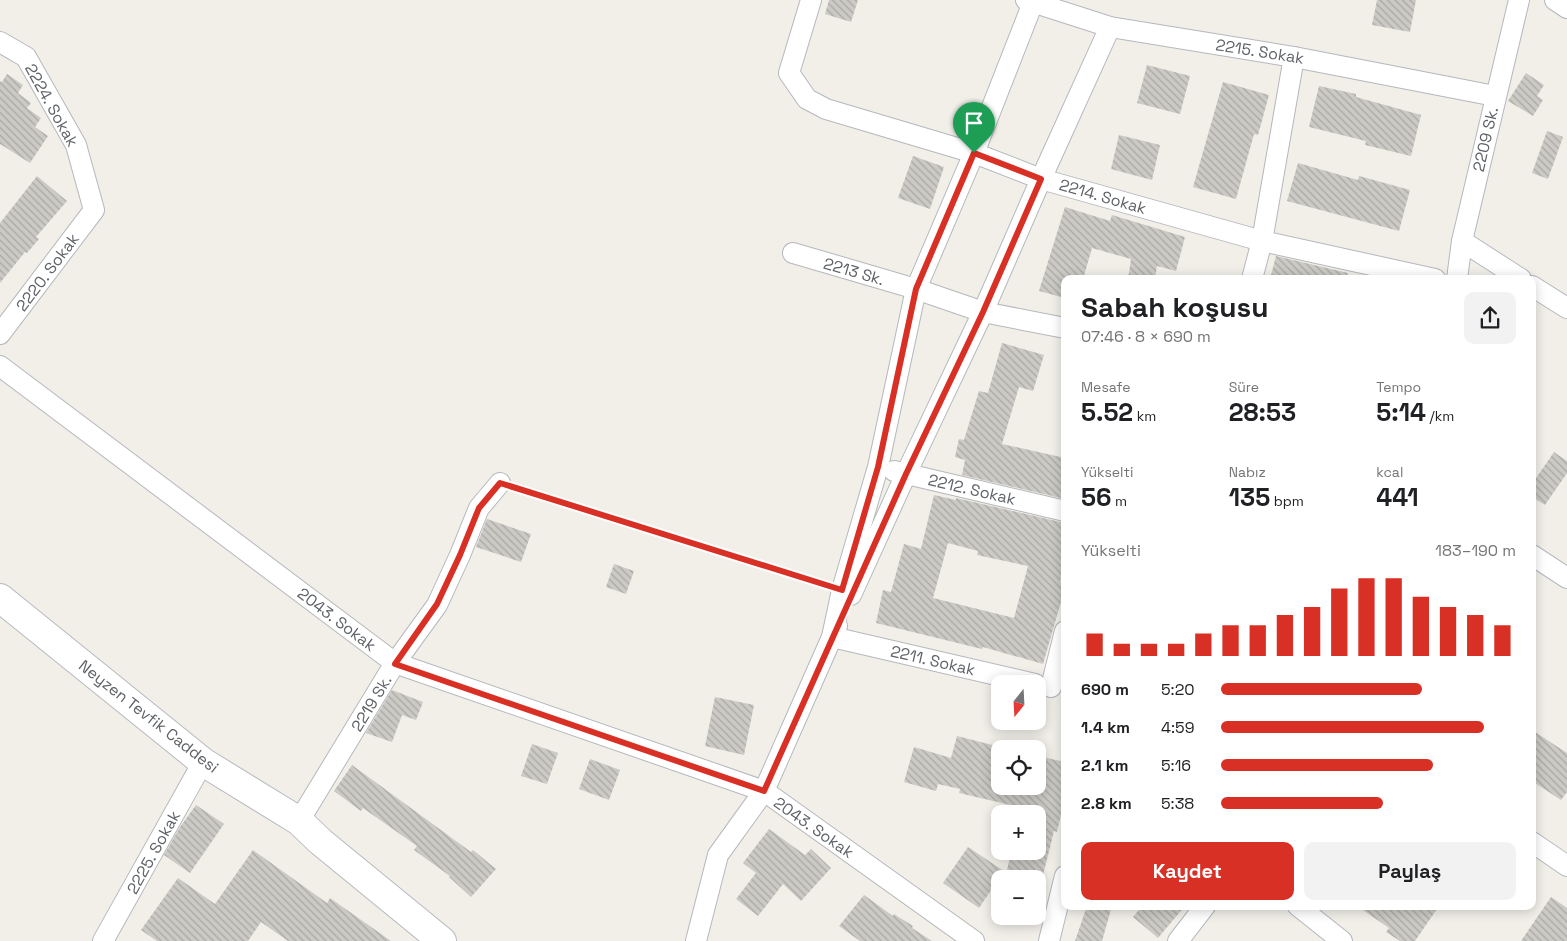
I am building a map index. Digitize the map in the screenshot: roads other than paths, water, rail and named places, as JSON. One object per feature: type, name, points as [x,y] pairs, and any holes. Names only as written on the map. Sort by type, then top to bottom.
[{"type":"street","name":"2214. Sokak","points":[[811,0],[790,73],[807,99],[826,109],[974,153],[1041,179],[1262,241],[1417,275]]},
{"type":"street","name":"2209 Sk.","points":[[1458,275],[1462,241],[1519,0]]},
{"type":"street","points":[[1555,0],[1567,8]]},
{"type":"street","name":"2215. Sokak","points":[[1032,1],[1110,27],[1294,57],[1495,96]]},
{"type":"street","points":[[832,637],[842,590],[878,467],[916,289],[974,153],[1032,1]]},
{"type":"street","points":[[696,941],[718,855],[764,791],[906,474],[983,312],[1110,27]]},
{"type":"street","name":"2224. Sokak","points":[[0,42],[26,57],[76,145],[94,210]]},
{"type":"street","points":[[1253,275],[1262,241],[1294,57]]},
{"type":"street","name":"2220. Sokak","points":[[0,334],[94,210]]},
{"type":"street","points":[[1462,241],[1515,275]]},
{"type":"street","name":"2213 Sk.","points":[[793,253],[916,289],[983,312],[1061,327]]},
{"type":"street","points":[[1536,289],[1567,308]]},
{"type":"street","name":"2043. Sokak","points":[[0,366],[395,664],[764,791],[974,941]]},
{"type":"street","name":"2212. Sokak","points":[[878,467],[1061,510]]},
{"type":"street","name":"2219 Sk.","points":[[299,821],[395,664],[437,604],[479,508],[500,483]]},
{"type":"street","points":[[1536,559],[1567,578]]},
{"type":"street","name":"Neyzen Tevfik Caddesi","points":[[0,598],[203,762],[299,821],[321,842],[442,941]]},
{"type":"street","name":"2211. Sokak","points":[[832,637],[1047,687]]},
{"type":"street","points":[[1047,687],[1061,643]]},
{"type":"street","name":"2225. Sokak","points":[[106,940],[203,762]]},
{"type":"street","points":[[1536,845],[1567,866]]},
{"type":"street","points":[[1049,941],[1061,892]]},
{"type":"street","points":[[1178,941],[1202,910]]},
{"type":"street","points":[[1303,910],[1342,941]]}]
